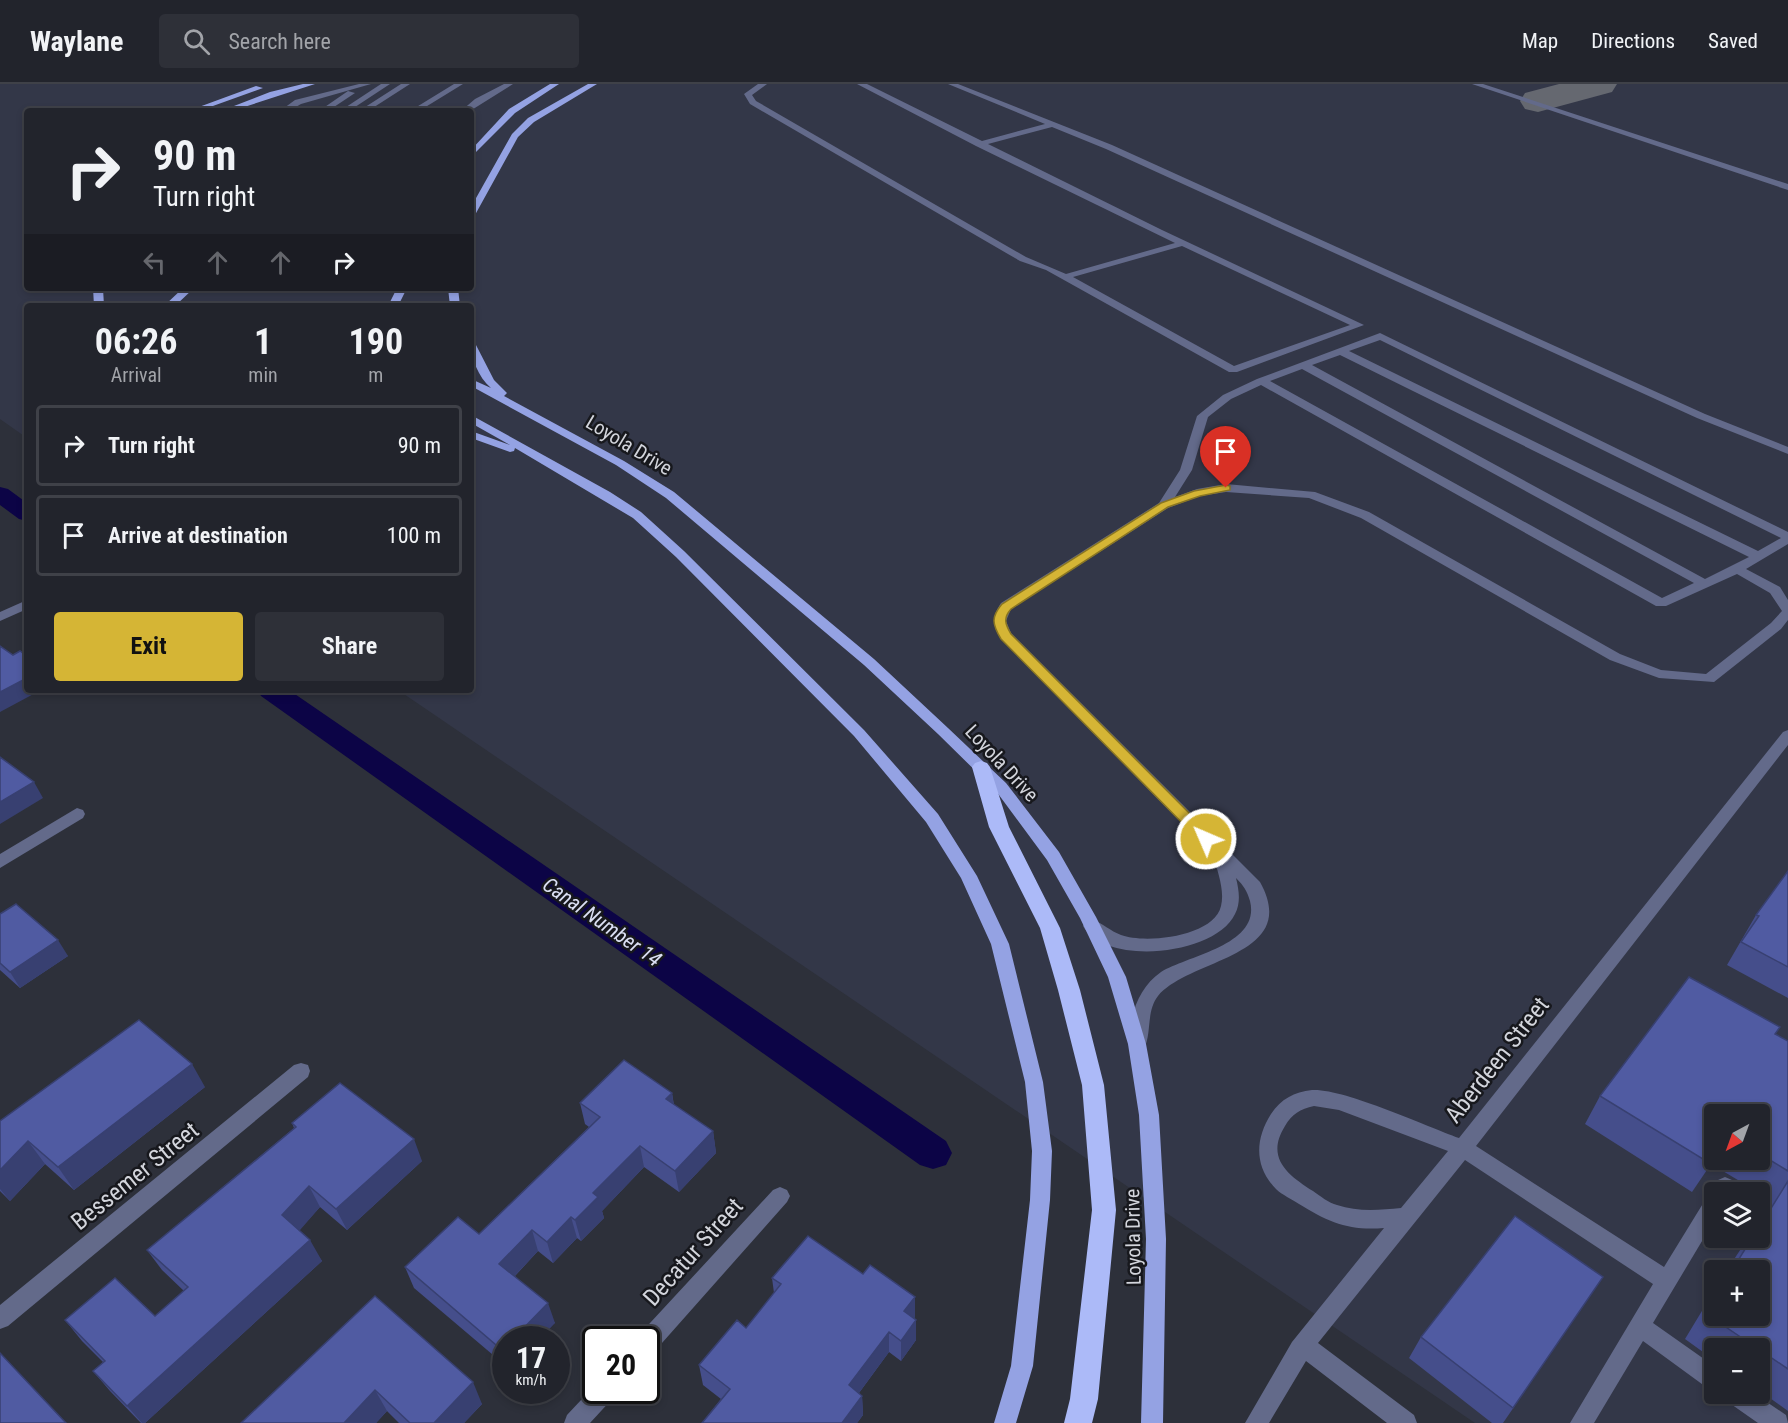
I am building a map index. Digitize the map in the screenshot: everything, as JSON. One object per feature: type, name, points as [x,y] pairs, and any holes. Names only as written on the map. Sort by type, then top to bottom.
[{"type":"highway","points":[[981,767],[999,827],[1050,928],[1069,990],[1093,1085],[1104,1210],[1084,1399],[1078,1423]]},
{"type":"main road","points":[[233,108],[311,84]]},
{"type":"main road","points":[[474,152],[512,111],[555,84]]},
{"type":"main road","points":[[474,210],[516,136],[531,120],[593,84]]},
{"type":"main road","points":[[201,108],[266,86]]},
{"type":"main road","points":[[172,303],[185,291]]},
{"type":"main road","points":[[474,351],[490,381],[513,403]]},
{"type":"main road","name":"Loyola Drive","points":[[474,384],[513,403],[670,495],[869,662],[981,767],[1001,787],[1053,856],[1117,977],[1137,1044],[1149,1115],[1156,1239],[1152,1423]]},
{"type":"main road","points":[[474,420],[564,470],[636,515],[680,554],[859,733],[932,818],[969,876],[1000,944],[1034,1082],[1042,1151],[1040,1200],[1022,1365],[1005,1423]]},
{"type":"main road","points":[[474,435],[564,470]]},
{"type":"street","points":[[289,108],[298,102],[366,84]]},
{"type":"street","points":[[328,108],[366,84]]},
{"type":"street","points":[[349,108],[386,84]]},
{"type":"street","points":[[368,108],[406,84]]},
{"type":"street","points":[[419,108],[459,84]]},
{"type":"street","points":[[469,108],[478,100],[509,84]]},
{"type":"street","points":[[763,84],[748,94],[753,102],[1023,259],[1064,277],[1233,370],[1359,324],[1184,243],[861,84]]},
{"type":"street","points":[[952,84],[1109,147],[1701,416],[1788,451]]},
{"type":"street","points":[[1476,84],[1788,187]]},
{"type":"street","points":[[306,108],[326,94]]},
{"type":"street","points":[[979,144],[1053,124]]},
{"type":"street","points":[[1064,277],[1184,243]]},
{"type":"street","points":[[1164,505],[1186,470],[1203,416],[1227,397],[1261,381],[1380,336],[1788,538]]},
{"type":"street","points":[[1340,351],[1757,556]]},
{"type":"street","points":[[1303,365],[1705,584]]},
{"type":"street","points":[[1261,381],[1661,603],[1737,569],[1788,538]]},
{"type":"street","points":[[1137,1044],[1142,1012],[1152,991],[1163,979],[1190,964],[1224,954],[1244,942],[1255,930],[1260,916],[1261,900],[1254,886],[1006,636],[999,625],[1000,615],[1006,606],[1164,505],[1197,493],[1226,488],[1311,495],[1365,515],[1616,657],[1659,674],[1709,679],[1782,628],[1788,611],[1775,590],[1737,569]]},
{"type":"street","points":[[0,618],[24,606]]},
{"type":"street","name":"Aberdeen Street","points":[[1256,1423],[1328,1312],[1463,1148],[1788,735]]},
{"type":"street","points":[[0,862],[77,814]]},
{"type":"street","points":[[1092,926],[1118,941],[1132,945],[1170,945],[1205,933],[1227,914],[1231,895],[1222,856]]},
{"type":"street","name":"Bessemer Street","points":[[0,1319],[302,1071]]},
{"type":"street","points":[[1406,1217],[1370,1220],[1332,1214],[1283,1183],[1270,1164],[1268,1150],[1271,1131],[1283,1112],[1298,1101],[1314,1098],[1340,1102],[1463,1148],[1667,1281]]},
{"type":"street","name":"Decatur Street","points":[[660,1329],[780,1196]]},
{"type":"street","points":[[1581,1423],[1704,1220]]},
{"type":"street","points":[[1639,1326],[1704,1372]]},
{"type":"street","points":[[1304,1346],[1406,1423]]},
{"type":"street","points":[[575,1423],[592,1404]]},
{"type":"street","points":[[1750,1404],[1778,1423]]},
{"type":"shaded area","points":[[0,84],[1788,84],[1788,1423],[1475,1423],[402,693],[474,693],[474,303],[24,303],[24,436],[0,419]]},
{"type":"building","points":[[0,646],[13,655],[20,651],[24,654],[24,680],[0,692]]},
{"type":"building","points":[[0,757],[34,782],[0,802]]},
{"type":"building","points":[[1788,871],[1788,967],[1741,942],[1759,916],[1756,915]]},
{"type":"building","points":[[16,904],[58,940],[10,972],[0,963],[0,914]]},
{"type":"building","points":[[1689,977],[1780,1027],[1775,1034],[1788,1041],[1788,1171],[1770,1160],[1770,1104],[1704,1104],[1704,1160],[1600,1096]]},
{"type":"building","points":[[139,1020],[192,1064],[58,1167],[28,1141],[0,1170],[0,1121]]},
{"type":"building","points":[[624,1060],[672,1093],[666,1099],[713,1131],[675,1171],[640,1146],[593,1193],[598,1197],[575,1220],[571,1217],[547,1242],[532,1230],[499,1264],[548,1303],[526,1326],[492,1326],[492,1341],[405,1267],[458,1217],[479,1234],[600,1117],[580,1103]]},
{"type":"building","points":[[340,1083],[414,1139],[336,1209],[309,1186],[282,1215],[310,1240],[127,1406],[93,1371],[105,1361],[65,1320],[115,1278],[155,1316],[188,1287],[147,1250],[296,1127],[292,1123]]},
{"type":"building","points":[[1788,1181],[1788,1369],[1770,1357],[1770,1338],[1742,1338],[1724,1326],[1770,1326],[1770,1260],[1738,1260],[1746,1248],[1770,1248],[1770,1210]]},
{"type":"building","points":[[1515,1216],[1603,1277],[1513,1408],[1421,1337]]},
{"type":"building","points":[[808,1236],[863,1274],[870,1265],[915,1297],[904,1311],[916,1320],[901,1341],[889,1332],[849,1385],[862,1396],[842,1423],[702,1423],[730,1389],[699,1365],[737,1320],[746,1328],[781,1284],[772,1278]]},
{"type":"building","points":[[375,1296],[473,1382],[434,1423],[410,1423],[375,1390],[344,1423],[241,1423]]},
{"type":"building","points":[[0,1353],[66,1423],[0,1423]]},
{"type":"waterway","name":"Canal Number 14","points":[[0,494],[24,512]]},
{"type":"waterway","name":"Canal Number 14","points":[[275,693],[933,1153]]},
{"type":"taxiway","points":[[1538,101],[1599,84]]},
{"type":"route","points":[[1206,839],[1006,636],[999,625],[1000,615],[1006,606],[1164,505],[1197,493],[1226,488]]}]
